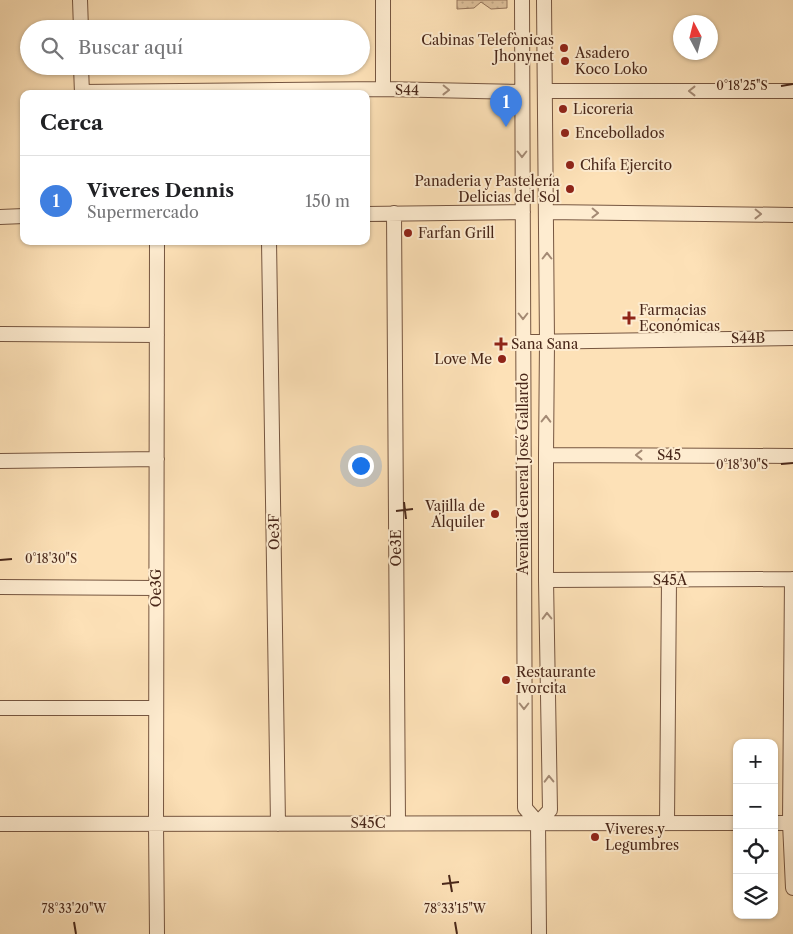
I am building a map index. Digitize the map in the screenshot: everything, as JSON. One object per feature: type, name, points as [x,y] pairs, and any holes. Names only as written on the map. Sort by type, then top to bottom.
[{"type":"street","points":[[80,0],[80,20]]},
{"type":"street","points":[[382,0],[383,89]]},
{"type":"street","name":"Avenida General José Gallardo","points":[[522,0],[525,808],[538,823],[550,810],[546,580],[547,342],[544,0]]},
{"type":"street","points":[[81,75],[82,90]]},
{"type":"street","name":"S44","points":[[308,90],[383,89],[522,92]]},
{"type":"street","points":[[545,91],[793,91]]},
{"type":"street","points":[[370,214],[523,212]]},
{"type":"street","points":[[546,212],[793,215]]},
{"type":"street","name":"Oe3E","points":[[394,213],[398,823]]},
{"type":"street","points":[[0,216],[20,216]]},
{"type":"street","name":"Oe3G","points":[[157,245],[157,934]]},
{"type":"street","name":"Oe3F","points":[[269,245],[278,824]]},
{"type":"street","points":[[0,334],[157,335]]},
{"type":"street","name":"S44B","points":[[523,342],[793,338]]},
{"type":"street","name":"S45","points":[[546,455],[793,456]]},
{"type":"street","points":[[0,461],[157,459]]},
{"type":"street","points":[[792,579],[793,888]]},
{"type":"street","name":"S45A","points":[[546,580],[792,579]]},
{"type":"street","points":[[667,823],[669,580]]},
{"type":"street","points":[[0,587],[156,588]]},
{"type":"street","points":[[0,708],[156,708]]},
{"type":"street","points":[[538,823],[540,934]]},
{"type":"street","name":"S45C","points":[[0,824],[733,823]]},
{"type":"street","points":[[778,823],[792,823]]},
{"type":"shaded area","points":[[457,0],[507,0],[507,8],[491,9],[481,2],[474,8],[457,9]]},
{"type":"place","name":"Cabinas Telefònicas Jhonynet","points":[[564,48]]},
{"type":"place","name":"Asadero Koco Loko","points":[[565,61]]},
{"type":"place","name":"Licoreria","points":[[563,109]]},
{"type":"place","name":"Viveres Dennis","points":[[506,127]]},
{"type":"place","name":"Encebollados","points":[[565,133]]},
{"type":"place","name":"Chifa Ejercito","points":[[570,165]]},
{"type":"place","name":"Panaderia y Pastelería Delicias del Sol","points":[[570,189]]},
{"type":"place","name":"Farfan Grill","points":[[408,233]]},
{"type":"place","name":"Farmacias Económicas","points":[[629,318]]},
{"type":"place","name":"Sana Sana","points":[[501,344]]},
{"type":"place","name":"Love Me","points":[[502,359]]},
{"type":"place","name":"Vajilla de Alquiler","points":[[495,514]]},
{"type":"place","name":"Restaurante Ivorcita","points":[[506,680]]},
{"type":"place","name":"Viveres y Legumbres","points":[[595,837]]}]
